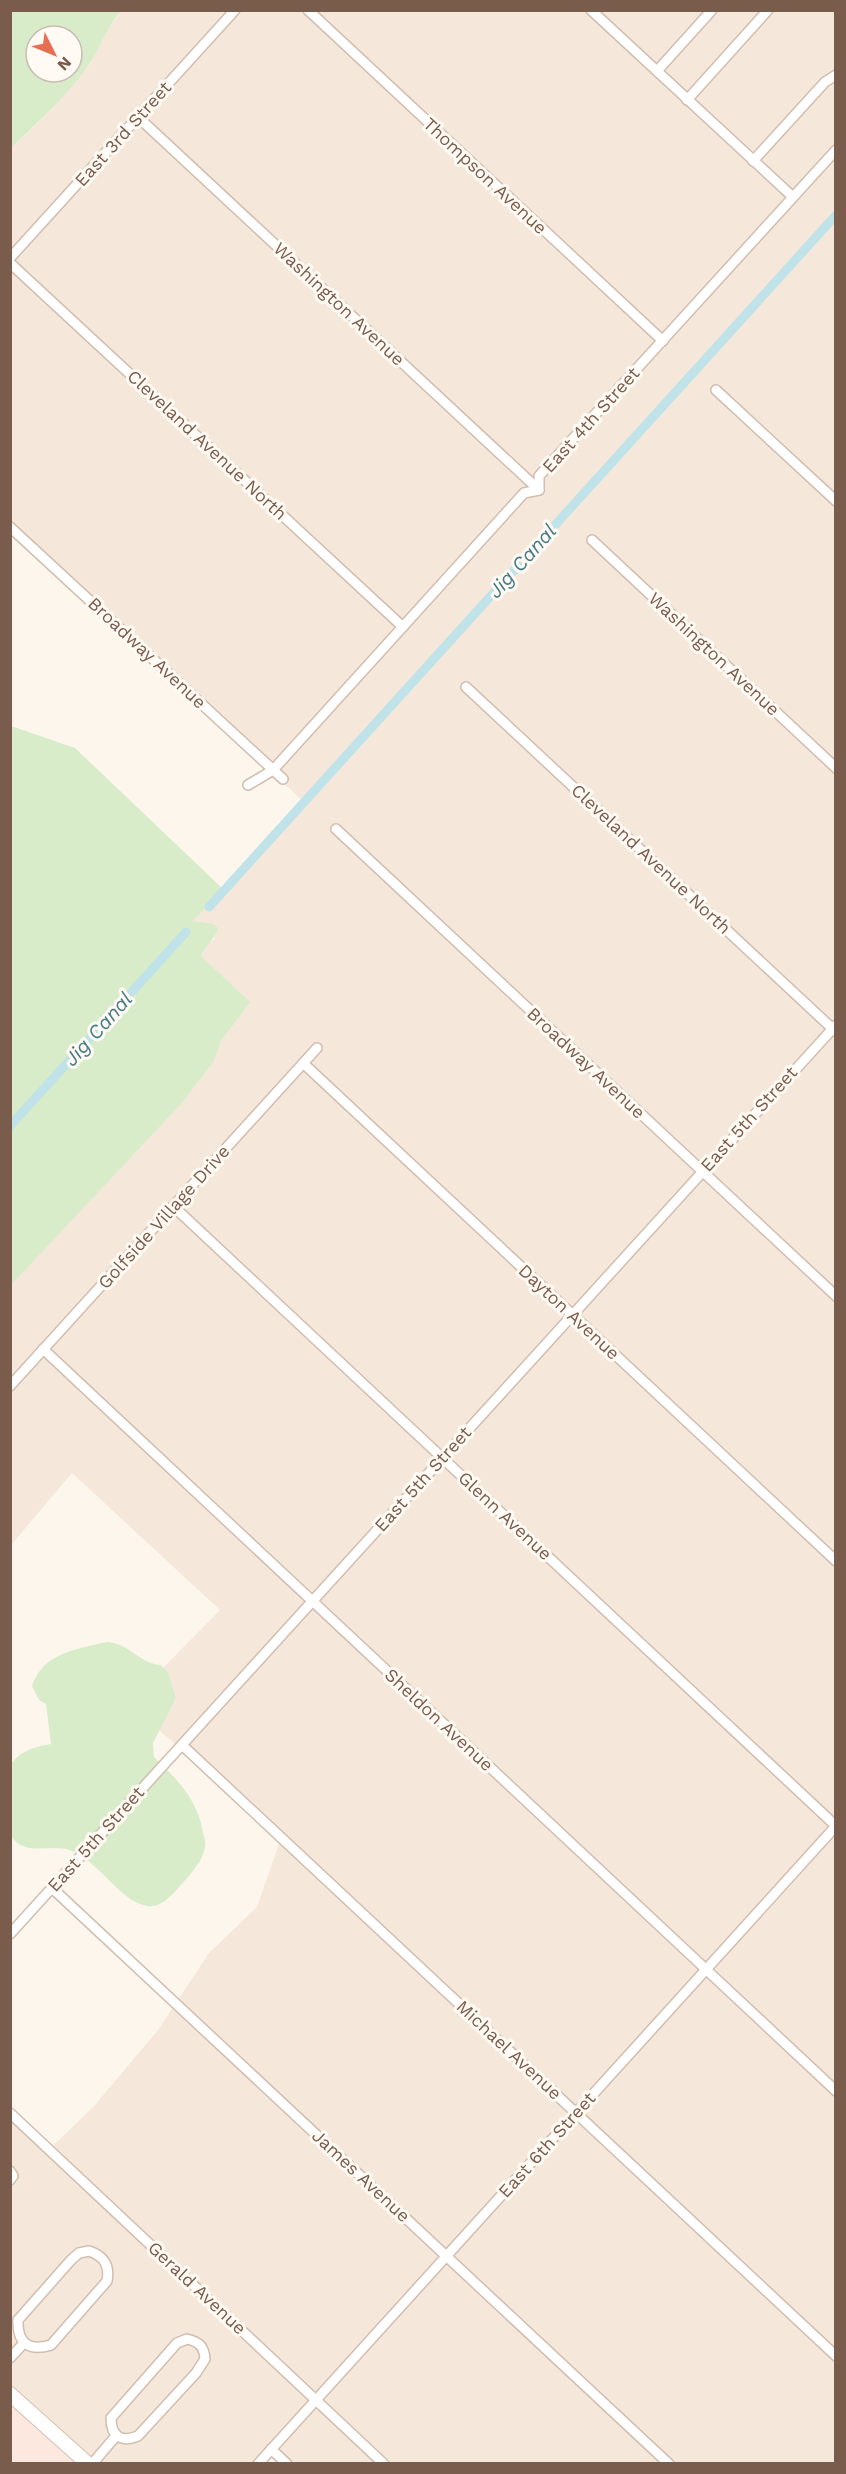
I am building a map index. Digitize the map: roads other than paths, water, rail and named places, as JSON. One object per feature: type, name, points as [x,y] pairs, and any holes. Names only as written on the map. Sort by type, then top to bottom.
[{"type":"main road","points":[[10,2394],[90,2463]]},
{"type":"street","name":"East 3rd Street","points":[[10,258],[235,10]]},
{"type":"street","name":"Thompson Avenue","points":[[308,10],[663,340]]},
{"type":"street","points":[[591,10],[793,197]]},
{"type":"street","points":[[657,71],[712,10]]},
{"type":"street","points":[[687,100],[768,10]]},
{"type":"street","points":[[753,161],[825,82],[836,75]]},
{"type":"street","name":"Washington Avenue","points":[[139,118],[539,490]]},
{"type":"street","name":"East 4th Street","points":[[248,785],[273,770],[524,493],[539,490],[539,476],[836,150]]},
{"type":"street","name":"Cleveland Avenue North","points":[[10,263],[403,627]]},
{"type":"street","points":[[716,390],[836,501]]},
{"type":"street","name":"Broadway Avenue","points":[[10,527],[284,779]]},
{"type":"street","name":"Washington Avenue","points":[[592,540],[836,768]]},
{"type":"street","name":"Cleveland Avenue North","points":[[466,687],[834,1028]]},
{"type":"street","name":"Broadway Avenue","points":[[336,829],[836,1296]]},
{"type":"street","name":"East 5th Street","points":[[10,1934],[834,1028]]},
{"type":"street","name":"Golfside Village Drive","points":[[10,1386],[317,1048]]},
{"type":"street","name":"Dayton Avenue","points":[[303,1063],[836,1561]]},
{"type":"street","name":"Glenn Avenue","points":[[173,1206],[836,1826]]},
{"type":"street","name":"Sheldon Avenue","points":[[43,1350],[836,2091]]},
{"type":"street","name":"Michael Avenue","points":[[182,1744],[836,2356]]},
{"type":"street","name":"East 6th Street","points":[[258,2463],[836,1826]]},
{"type":"street","name":"James Avenue","points":[[52,1888],[669,2463]]},
{"type":"street","name":"Gerald Avenue","points":[[10,2113],[384,2463]]},
{"type":"street","points":[[10,2171],[13,2176],[10,2180]]},
{"type":"street","points":[[89,2251],[99,2254],[106,2262],[109,2271],[107,2281],[99,2292],[51,2344],[39,2348],[24,2343],[18,2332],[18,2320],[27,2308],[79,2253],[89,2251]]},
{"type":"street","points":[[187,2339],[197,2342],[204,2349],[205,2359],[196,2373],[138,2436],[128,2440],[116,2436],[111,2428],[111,2418],[117,2409],[177,2343],[187,2339]]},
{"type":"street","points":[[10,2358],[24,2343]]},
{"type":"street","points":[[90,2463],[116,2436]]},
{"type":"street","points":[[271,2449],[287,2463]]},
{"type":"waterway","name":"Jig Canal","points":[[209,907],[836,215]]},
{"type":"waterway","name":"Jig Canal","points":[[10,1126],[186,932]]}]
